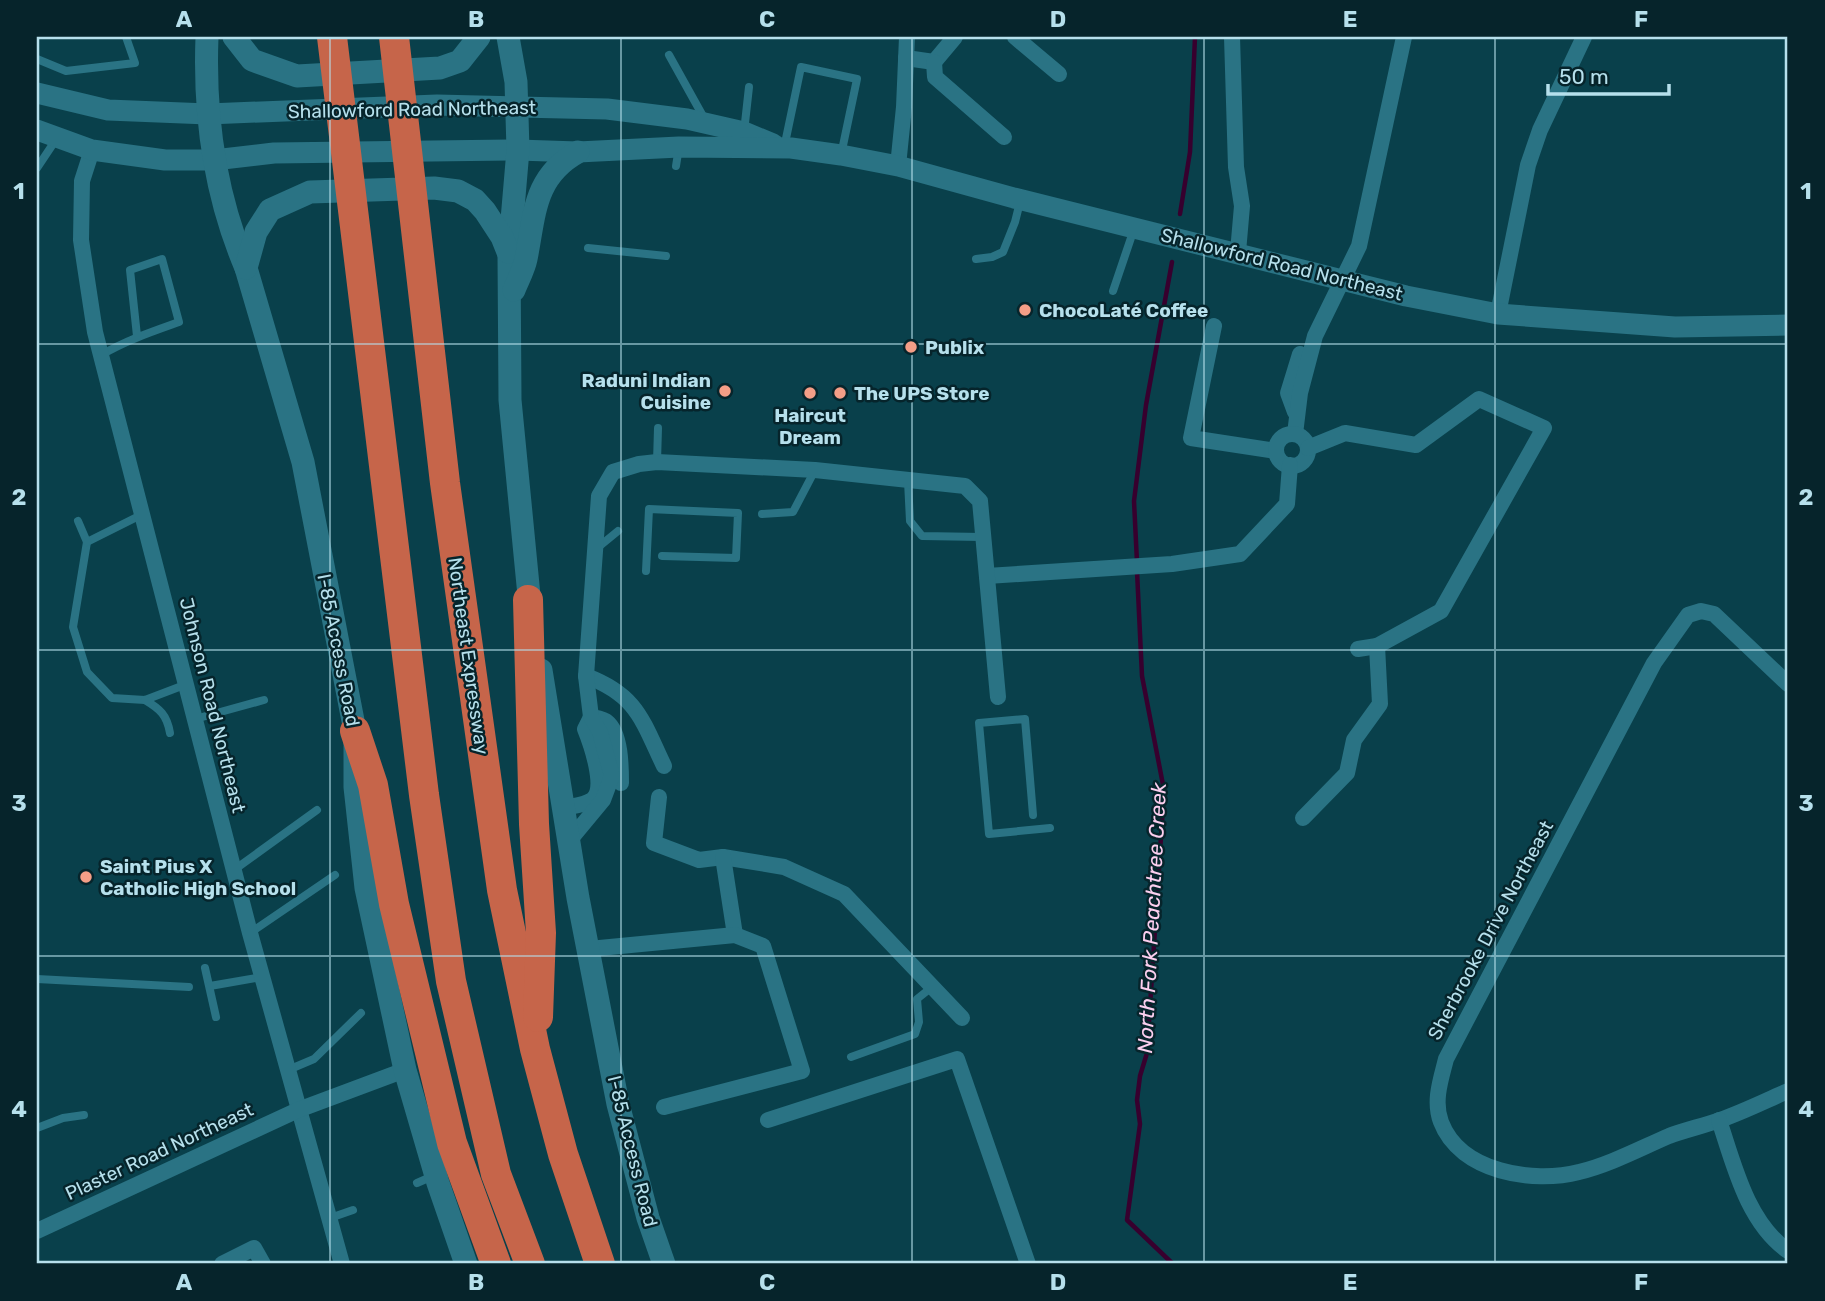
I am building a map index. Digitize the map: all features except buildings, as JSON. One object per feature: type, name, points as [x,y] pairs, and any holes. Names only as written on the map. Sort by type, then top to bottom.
[{"type":"highway","points":[[332,37],[424,795],[452,981],[496,1174],[530,1264]]},
{"type":"highway","name":"Northeast Expressway","points":[[394,37],[445,483],[500,878],[535,1049],[563,1154],[600,1264]]},
{"type":"highway","points":[[528,600],[534,824],[541,933],[540,1002],[535,1049]]},
{"type":"highway","points":[[355,731],[373,785],[394,904],[452,1143],[496,1264]]},
{"type":"main road","name":"I-85 Access Road","points":[[206,37],[208,114],[214,160],[233,238],[246,268],[303,462],[355,731],[355,787],[366,888],[427,1179],[466,1264]]},
{"type":"main road","points":[[234,37],[252,60],[297,76],[440,68],[460,61],[479,37]]},
{"type":"main road","name":"I-85 Access Road","points":[[508,37],[516,82],[519,150],[509,255],[510,400],[528,600],[578,898],[618,1104],[648,1218],[664,1264]]},
{"type":"main road","points":[[510,299],[525,261],[540,192],[553,170],[578,152]]},
{"type":"main road","points":[[246,268],[256,232],[270,211],[310,192],[434,188],[458,191],[475,200],[498,229],[509,255]]},
{"type":"street","points":[[898,166],[904,107],[906,37]]},
{"type":"street","points":[[955,37],[934,62],[935,77],[1004,138]]},
{"type":"street","points":[[1015,37],[1059,74]]},
{"type":"street","points":[[1231,37],[1236,167],[1242,206],[1238,253]]},
{"type":"street","points":[[1295,434],[1300,393],[1315,336],[1359,246],[1404,37]]},
{"type":"street","points":[[1498,314],[1528,164],[1540,130],[1584,37]]},
{"type":"street","points":[[906,58],[934,62]]},
{"type":"street","name":"Shallowford Road Northeast","points":[[37,93],[108,110],[208,114],[437,106],[607,109],[708,124],[744,132],[784,148]]},
{"type":"street","name":"Shallowford Road Northeast","points":[[37,130],[92,150],[165,160],[214,160],[274,153],[519,150],[677,156],[784,148],[898,166],[1406,296],[1498,314],[1675,327],[1788,325]]},
{"type":"street","name":"Johnson Road Northeast","points":[[92,150],[82,181],[82,240],[95,332],[250,933],[342,1264]]},
{"type":"street","points":[[1214,326],[1191,438],[1276,451]]},
{"type":"street","points":[[1308,448],[1303,439],[1295,434],[1281,438],[1276,451],[1280,461],[1290,466],[1304,459],[1308,448],[1345,433],[1416,445],[1479,399],[1544,428],[1441,611],[1377,646],[1358,649]]},
{"type":"street","points":[[569,841],[603,800],[612,776],[600,732],[591,716],[586,676],[599,496],[613,472],[657,462],[815,470],[965,486],[980,501],[998,696]]},
{"type":"street","points":[[987,576],[1172,564],[1240,554],[1287,504],[1290,466]]},
{"type":"street","name":"Sherbrooke Drive Northeast","points":[[1788,684],[1714,614],[1701,611],[1688,615],[1654,663],[1446,1059],[1437,1099],[1440,1120],[1451,1142],[1473,1158],[1507,1173],[1542,1177],[1580,1172],[1681,1131],[1719,1121],[1788,1091]]},
{"type":"street","points":[[1303,818],[1347,773],[1354,740],[1380,704],[1377,646]]},
{"type":"street","points":[[586,676],[610,685],[638,710],[664,766]]},
{"type":"street","points":[[564,808],[596,798],[605,748]]},
{"type":"street","points":[[659,797],[654,843],[699,860],[723,856],[785,867],[844,894],[962,1018]]},
{"type":"street","points":[[723,856],[735,935]]},
{"type":"street","points":[[589,949],[735,935],[763,946],[802,1071],[664,1107]]},
{"type":"street","points":[[768,1120],[957,1059],[1028,1264]]},
{"type":"street","name":"Plaster Road Northeast","points":[[37,1231],[298,1110],[405,1070]]},
{"type":"street","points":[[1719,1121],[1742,1189],[1758,1219],[1788,1251]]},
{"type":"street","points":[[222,1264],[254,1248],[263,1264]]},
{"type":"lane","points":[[37,59],[66,71],[135,63],[126,37]]},
{"type":"lane","points":[[669,55],[708,124]]},
{"type":"lane","points":[[784,148],[801,67],[857,79],[841,155]]},
{"type":"lane","points":[[744,132],[749,87]]},
{"type":"lane","points":[[37,168],[57,138]]},
{"type":"lane","points":[[976,258],[992,257],[1003,252],[1020,199]]},
{"type":"lane","points":[[1113,291],[1135,226]]},
{"type":"lane","points":[[588,248],[666,256]]},
{"type":"lane","points":[[101,355],[137,336],[179,322],[162,259],[130,270],[137,336]]},
{"type":"lane","points":[[657,462],[658,428]]},
{"type":"lane","points":[[762,514],[793,512],[815,470]]},
{"type":"lane","points":[[908,481],[910,521],[922,536],[982,537]]},
{"type":"lane","points":[[646,571],[649,509],[738,513],[736,558],[662,556]]},
{"type":"lane","points":[[87,542],[141,515]]},
{"type":"lane","points":[[78,521],[87,542],[73,627],[87,672],[112,698],[145,699],[187,684]]},
{"type":"lane","points":[[594,551],[618,531]]},
{"type":"lane","points":[[145,699],[159,708],[168,720],[170,733]]},
{"type":"lane","points":[[195,719],[264,699]]},
{"type":"lane","points":[[1033,815],[1025,719],[979,723],[989,834],[1050,828]]},
{"type":"lane","points":[[234,870],[317,810]]},
{"type":"lane","points":[[250,933],[335,875]]},
{"type":"lane","points":[[205,968],[216,1017]]},
{"type":"lane","points":[[209,986],[262,977]]},
{"type":"lane","points":[[37,979],[189,987]]},
{"type":"lane","points":[[851,1057],[915,1034],[919,1022],[917,999],[932,987]]},
{"type":"lane","points":[[288,1070],[314,1059],[361,1013]]},
{"type":"lane","points":[[37,1128],[63,1118],[84,1115]]},
{"type":"lane","points":[[330,1218],[353,1210]]},
{"type":"waterway","name":"North Fork Peachtree Creek","points":[[1180,214],[1190,152],[1195,37]]},
{"type":"waterway","name":"North Fork Peachtree Creek","points":[[1137,562],[1134,501],[1146,405],[1172,262]]},
{"type":"waterway","name":"North Fork Peachtree Creek","points":[[1137,571],[1142,676],[1164,790],[1147,1053],[1137,1100],[1140,1124],[1127,1220],[1173,1264]]},
{"type":"place","name":"ChocoLaté Coffee","points":[[1025,310]]},
{"type":"place","name":"Publix","points":[[911,347]]},
{"type":"place","name":"Raduni Indian Cuisine","points":[[725,391]]},
{"type":"place","name":"Haircut Dream","points":[[810,393]]},
{"type":"place","name":"The UPS Store","points":[[840,393]]},
{"type":"place","name":"Saint Pius X Catholic High School","points":[[86,877]]}]
